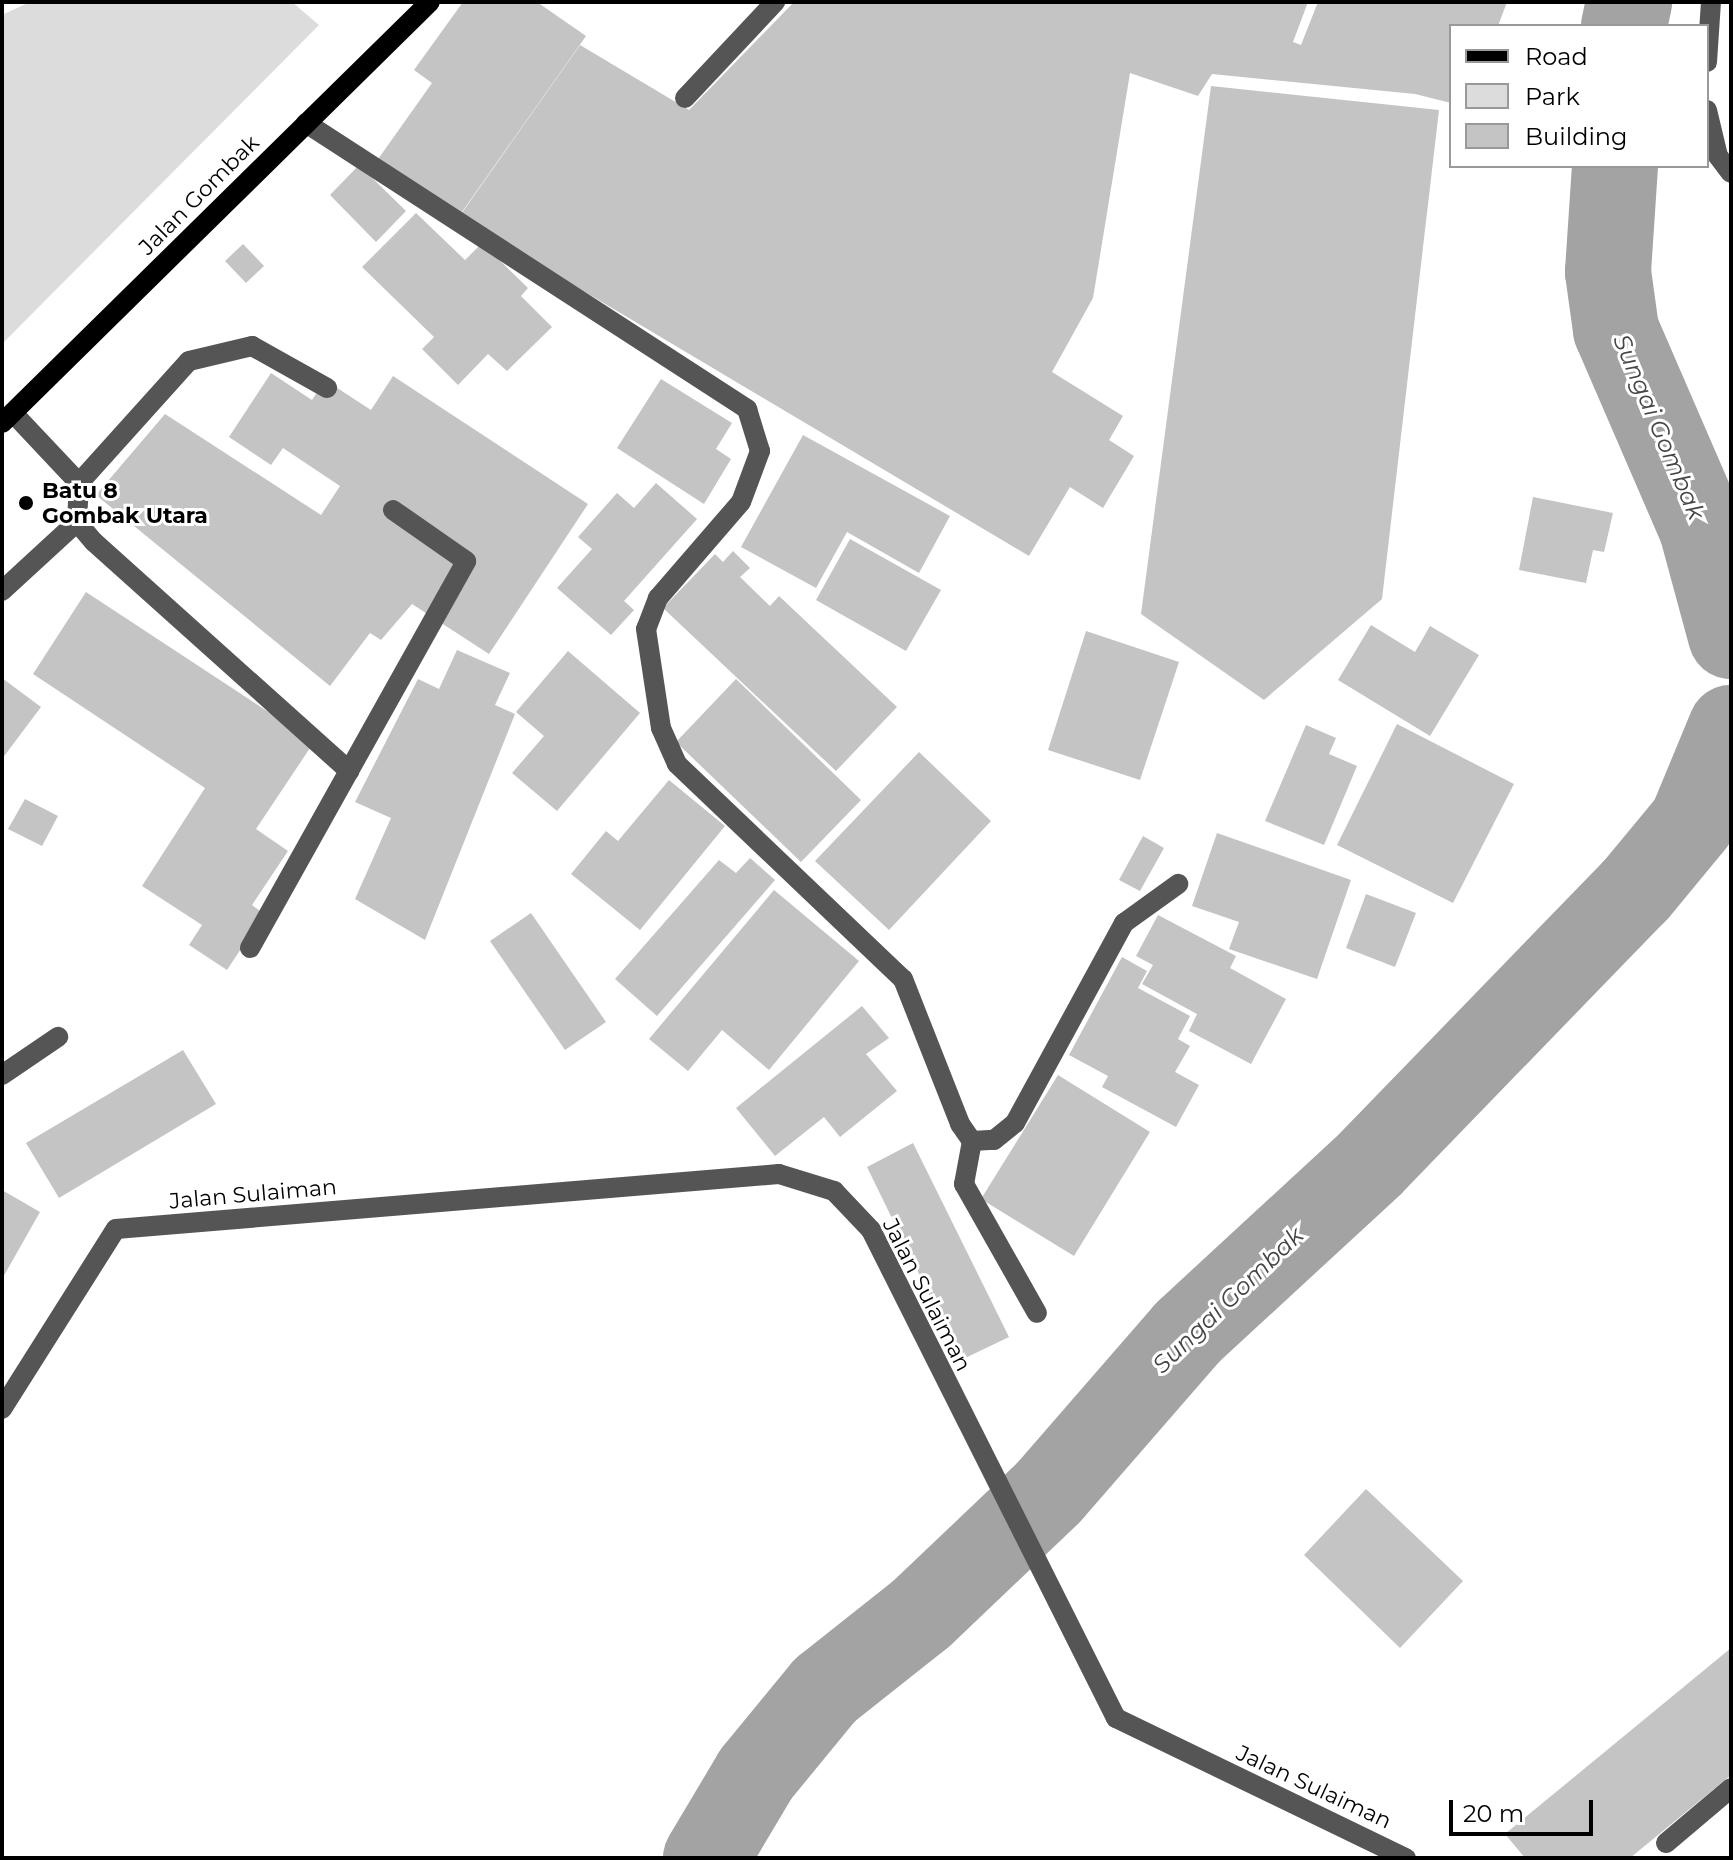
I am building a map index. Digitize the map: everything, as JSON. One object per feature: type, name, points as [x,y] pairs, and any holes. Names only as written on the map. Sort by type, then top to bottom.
[{"type":"main road","name":"Jalan Gombak","points":[[8,418],[430,2]]},
{"type":"street","points":[[685,98],[775,2]]},
{"type":"street","points":[[1709,32],[1711,2]]},
{"type":"street","points":[[1709,118],[1718,156],[1731,173]]},
{"type":"street","points":[[306,123],[747,409],[760,451],[741,502],[658,598],[646,629],[661,728],[677,764],[903,979],[960,1124],[972,1141],[964,1184],[1037,1313]]},
{"type":"street","points":[[2,591],[77,522],[79,483],[189,361],[252,346],[327,388]]},
{"type":"street","points":[[8,418],[79,483]]},
{"type":"street","points":[[250,948],[466,561],[393,510]]},
{"type":"street","points":[[77,522],[131,579],[349,771]]},
{"type":"street","points":[[972,1141],[994,1140],[1015,1123],[1124,923],[1178,884]]},
{"type":"street","points":[[2,1075],[58,1037]]},
{"type":"street","name":"Jalan Sulaiman","points":[[2,1409],[116,1229],[779,1174],[834,1191],[871,1230],[989,1472],[1116,1718],[1172,1750],[1363,1833],[1406,1858]]},
{"type":"street","points":[[1666,1843],[1731,1788]]},
{"type":"street","points":[[1363,1833],[1368,1858]]},
{"type":"green space","points":[[30,2],[292,2],[319,25],[2,344],[2,15]]},
{"type":"building","points":[[463,2],[537,2],[586,36],[457,219],[376,162],[432,83],[414,70]]},
{"type":"building","points":[[794,2],[1308,2],[1293,42],[1301,45],[1318,2],[1507,2],[1499,24],[1449,24],[1449,102],[1415,94],[1212,74],[1198,96],[1130,73],[1093,298],[1052,372],[1123,416],[1109,440],[1134,456],[1103,508],[1070,487],[1029,556],[459,217],[580,45],[689,110]]},
{"type":"building","points":[[1211,86],[1439,110],[1382,599],[1264,700],[1141,614]]},
{"type":"building","points":[[359,165],[406,211],[376,242],[330,195]]},
{"type":"building","points":[[416,213],[465,260],[482,243],[528,288],[521,296],[552,327],[507,371],[488,354],[458,385],[422,349],[434,337],[362,267]]},
{"type":"building","points":[[243,244],[264,266],[246,283],[225,261]]},
{"type":"building","points":[[271,373],[312,400],[325,380],[371,410],[393,376],[588,504],[489,654],[412,604],[381,640],[370,633],[330,686],[96,495],[165,414],[321,515],[340,486],[283,448],[271,465],[229,437]]},
{"type":"building","points":[[661,379],[732,423],[716,449],[731,459],[704,504],[617,448]]},
{"type":"building","points":[[803,435],[950,516],[919,573],[847,532],[816,588],[741,547]]},
{"type":"building","points":[[656,483],[697,519],[624,601],[634,610],[611,635],[557,588],[592,549],[578,537],[617,493],[634,508]]},
{"type":"building","points":[[1533,497],[1613,513],[1604,552],[1593,550],[1586,583],[1519,570]]},
{"type":"building","points":[[850,539],[941,590],[906,651],[816,600]]},
{"type":"building","points":[[733,551],[750,568],[740,577],[770,606],[779,596],[897,707],[836,771],[663,608],[715,554],[723,562]]},
{"type":"building","points":[[86,592],[314,742],[256,829],[288,851],[252,905],[264,914],[227,970],[189,945],[202,925],[142,886],[205,788],[33,674]]},
{"type":"building","points":[[1371,625],[1415,652],[1430,626],[1479,655],[1430,736],[1338,680]]},
{"type":"building","points":[[1086,631],[1179,662],[1140,780],[1048,750]]},
{"type":"building","points":[[457,650],[510,673],[495,705],[515,714],[425,940],[355,899],[391,818],[355,802],[418,679],[439,689]]},
{"type":"building","points":[[568,651],[640,713],[557,811],[512,773],[544,736],[516,712]]},
{"type":"building","points":[[2,678],[41,707],[2,759]]},
{"type":"building","points":[[736,679],[861,800],[801,862],[676,742]]},
{"type":"building","points":[[1397,724],[1514,784],[1453,903],[1337,845]]},
{"type":"building","points":[[1306,725],[1336,738],[1329,754],[1357,766],[1324,845],[1265,821]]},
{"type":"building","points":[[919,752],[991,821],[889,930],[815,861]]},
{"type":"building","points":[[669,780],[725,826],[640,930],[571,874],[606,831],[618,841]]},
{"type":"building","points":[[25,799],[58,816],[42,846],[8,829]]},
{"type":"building","points":[[1217,833],[1351,880],[1317,979],[1229,949],[1239,922],[1192,906]]},
{"type":"building","points":[[1143,836],[1164,848],[1140,891],[1119,880]]},
{"type":"building","points":[[750,858],[775,880],[657,1016],[615,979],[719,860],[736,873]]},
{"type":"building","points":[[774,890],[859,961],[769,1070],[722,1030],[688,1071],[649,1039]]},
{"type":"building","points":[[1366,894],[1416,913],[1395,967],[1346,948]]},
{"type":"building","points":[[531,913],[606,1022],[565,1050],[490,941]]},
{"type":"building","points":[[1158,915],[1236,956],[1230,968],[1286,999],[1251,1064],[1189,1031],[1197,1014],[1142,984],[1153,965],[1136,956]]},
{"type":"building","points":[[1122,957],[1147,971],[1138,988],[1190,1016],[1178,1039],[1190,1046],[1175,1072],[1199,1085],[1176,1127],[1102,1087],[1108,1076],[1069,1055]]},
{"type":"building","points":[[862,1006],[889,1038],[866,1054],[897,1091],[840,1137],[824,1117],[775,1156],[736,1108]]},
{"type":"building","points":[[183,1050],[216,1104],[59,1198],[26,1143]]},
{"type":"building","points":[[1058,1075],[1150,1132],[1074,1256],[981,1199]]},
{"type":"building","points":[[913,1143],[1009,1337],[961,1360],[867,1167]]},
{"type":"building","points":[[2,1190],[40,1212],[2,1279]]},
{"type":"building","points":[[1366,1489],[1463,1581],[1400,1648],[1304,1555]]},
{"type":"building","points":[[1731,1648],[1731,1775],[1630,1858],[1525,1858],[1505,1834]]},
{"type":"waterway","name":"Sungai Gombak","points":[[1624,24],[1629,2]]},
{"type":"waterway","name":"Sungai Gombak","points":[[1615,168],[1608,272],[1616,330],[1702,529],[1731,636]]},
{"type":"waterway","name":"Sungai Gombak","points":[[706,1858],[756,1774],[825,1690],[921,1614],[1049,1492],[1187,1333],[1371,1163],[1635,891],[1692,822],[1731,728]]},
{"type":"place","name":"Batu 8 Gombak Utara","points":[[26,503]]}]
